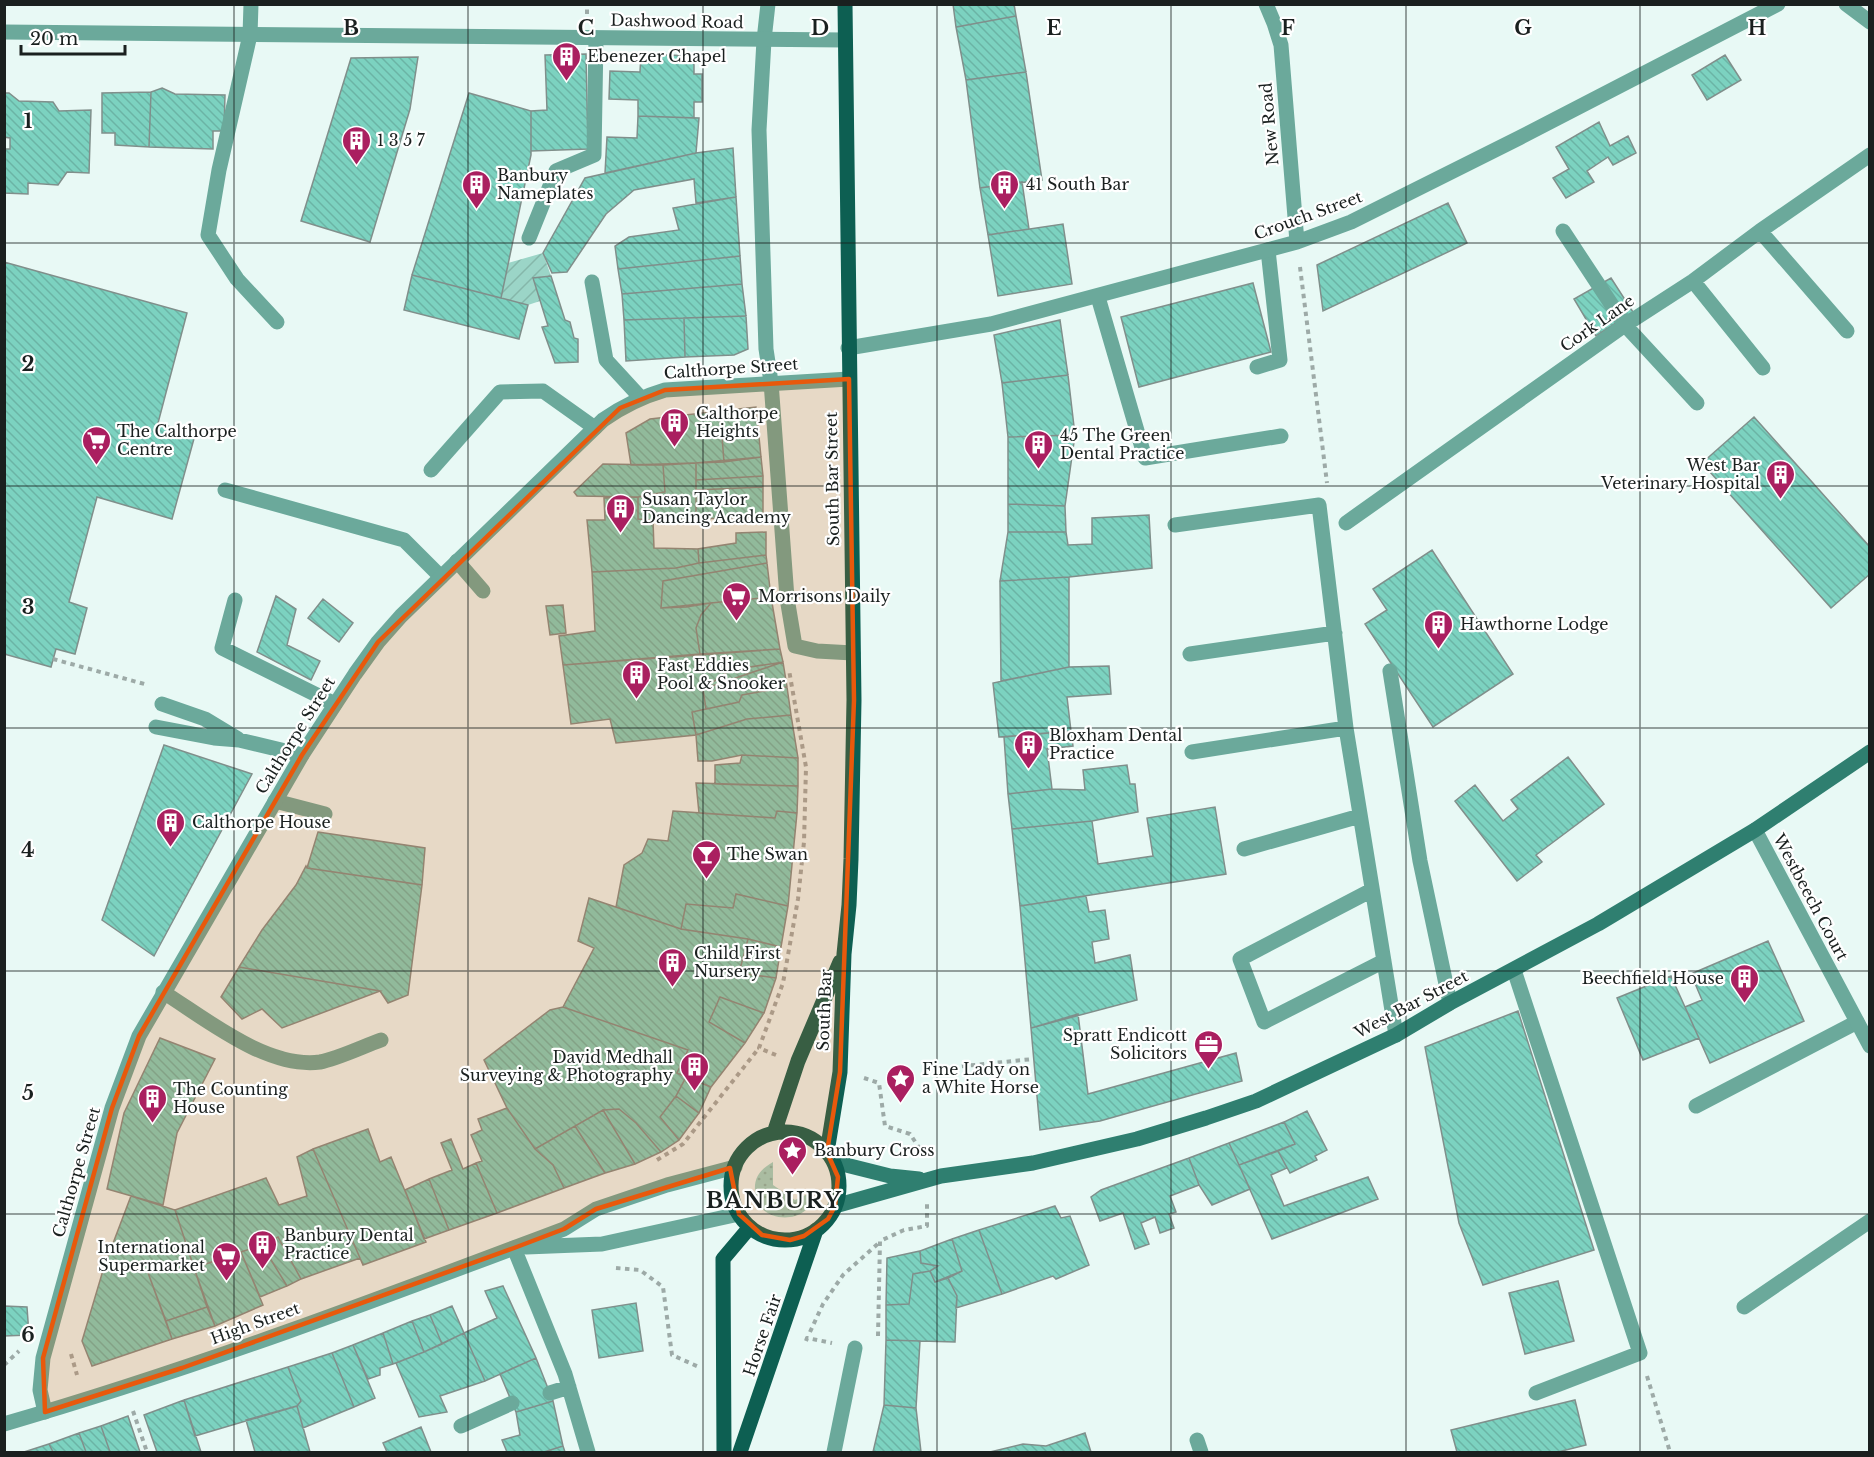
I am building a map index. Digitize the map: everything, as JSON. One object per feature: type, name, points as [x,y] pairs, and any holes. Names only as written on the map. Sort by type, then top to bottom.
[{"type":"main road","name":"South Bar Street","points":[[844,954],[851,859],[854,653],[845,4]]},
{"type":"main road","name":"West Bar Street","points":[[925,1180],[1068,1156],[1137,1139],[1256,1101],[1396,1035],[1450,1003],[1599,924],[1755,830],[1869,752]]},
{"type":"main road","name":"South Bar","points":[[774,1133],[798,1061],[844,954]]},
{"type":"main road","name":"South Bar","points":[[830,1157],[840,1072],[844,954]]},
{"type":"main road","points":[[788,1132],[803,1135],[816,1142],[830,1157],[839,1184],[835,1206],[828,1219],[816,1230],[790,1240],[762,1235],[750,1227],[739,1214],[733,1199],[731,1183],[741,1155],[761,1137],[774,1133],[788,1132]]},
{"type":"main road","points":[[830,1157],[890,1176],[925,1180]]},
{"type":"main road","points":[[835,1206],[925,1180]]},
{"type":"main road","name":"Horse Fair","points":[[724,1452],[723,1259],[750,1227]]},
{"type":"main road","name":"Horse Fair","points":[[740,1452],[816,1230]]},
{"type":"street","points":[[251,4],[250,35],[219,170],[208,235],[237,279],[277,322]]},
{"type":"street","points":[[768,4],[759,141],[766,337],[787,598],[795,646],[817,651],[854,653]]},
{"type":"street","name":"New Road","points":[[1266,4],[1281,45],[1297,242]]},
{"type":"street","name":"Crouch Street","points":[[848,348],[991,324],[1297,242],[1351,222],[1530,133],[1778,4]]},
{"type":"street","points":[[1846,4],[1869,22]]},
{"type":"street","name":"Dashwood Road","points":[[4,32],[845,40]]},
{"type":"street","points":[[529,238],[556,171],[594,155],[596,38]]},
{"type":"street","name":"Cork Lane","points":[[1346,523],[1869,155]]},
{"type":"street","points":[[1563,231],[1625,325],[1697,403]]},
{"type":"street","points":[[1760,231],[1847,331]]},
{"type":"street","points":[[1257,367],[1280,360],[1268,250]]},
{"type":"street","points":[[1693,281],[1763,368]]},
{"type":"street","points":[[592,282],[606,360],[640,397]]},
{"type":"street","points":[[1098,297],[1145,458],[1281,436]]},
{"type":"street","name":"Calthorpe Street","points":[[45,1412],[40,1390],[43,1358],[112,1108],[139,1036],[302,755],[378,642],[400,616],[594,428],[620,408],[640,397],[665,390],[849,379]]},
{"type":"street","points":[[431,470],[500,392],[543,390],[594,428]]},
{"type":"street","points":[[225,490],[404,540],[441,577]]},
{"type":"street","points":[[1175,525],[1319,505],[1346,728],[1396,1035]]},
{"type":"street","points":[[457,561],[483,591]]},
{"type":"street","points":[[235,600],[222,648],[335,704]]},
{"type":"street","points":[[1190,654],[1335,633]]},
{"type":"street","points":[[1390,671],[1420,861],[1450,1003]]},
{"type":"street","points":[[162,704],[205,719],[239,740]]},
{"type":"street","points":[[156,727],[214,738],[239,740],[302,755]]},
{"type":"street","points":[[1192,752],[1346,728]]},
{"type":"street","points":[[275,801],[325,814]]},
{"type":"street","points":[[1244,849],[1360,816]]},
{"type":"street","name":"Westbeech Court","points":[[1755,830],[1869,1046]]},
{"type":"street","points":[[1372,890],[1240,959],[1264,1022],[1384,962]]},
{"type":"street","points":[[1514,970],[1640,1353],[1536,1393]]},
{"type":"street","points":[[163,992],[253,1048],[273,1057],[320,1062],[381,1040]]},
{"type":"street","points":[[1696,1106],[1857,1022]]},
{"type":"street","name":"High Street","points":[[6,1422],[126,1388],[564,1229],[596,1209],[667,1185],[735,1167]]},
{"type":"street","name":"High Street","points":[[514,1248],[602,1245],[739,1214]]},
{"type":"street","points":[[1744,1307],[1869,1221]]},
{"type":"street","points":[[514,1248],[569,1387],[588,1452]]},
{"type":"street","points":[[834,1452],[855,1348]]},
{"type":"street","points":[[550,1393],[569,1387]]},
{"type":"street","points":[[461,1426],[512,1403]]},
{"type":"path","points":[[53,659],[156,687]]},
{"type":"path","points":[[654,1162],[683,1144],[759,1048],[783,983],[798,899],[804,842],[806,767],[787,660]]},
{"type":"path","points":[[759,1048],[785,1058]]},
{"type":"path","points":[[935,1069],[1033,1059]]},
{"type":"path","points":[[855,1076],[879,1083],[885,1126],[910,1134],[924,1156]]},
{"type":"path","points":[[804,1347],[823,1304],[843,1275],[880,1241],[904,1230],[927,1226],[926,1200]]},
{"type":"path","points":[[807,1338],[878,1354],[880,1241]]},
{"type":"path","points":[[606,1268],[640,1270],[663,1287],[672,1355],[723,1377]]},
{"type":"path","points":[[1640,1353],[1670,1452]]},
{"type":"path","points":[[126,1388],[147,1452]]},
{"type":"highlighted area","points":[[849,379],[854,700],[840,1072],[827,1152],[838,1177],[835,1206],[828,1219],[804,1236],[790,1240],[762,1235],[739,1214],[730,1168],[596,1209],[564,1229],[514,1248],[182,1368],[45,1412],[43,1358],[112,1108],[139,1036],[302,755],[378,642],[620,408],[665,390]]},
{"type":"green space","points":[[543,253],[551,276],[533,278],[540,301],[528,305],[501,298],[508,263]]},
{"type":"green space","points":[[773,1162],[773,1185],[795,1200],[812,1192],[810,1203],[804,1211],[795,1216],[774,1216],[764,1211],[758,1202],[755,1191],[757,1177]]},
{"type":"building","points":[[953,4],[1014,4],[1016,16],[956,27]]},
{"type":"building","points":[[1016,16],[1026,72],[966,80],[956,27]]},
{"type":"building","name":"Ebenezer Chapel","points":[[586,54],[588,149],[531,151],[531,111],[547,110],[545,55]]},
{"type":"building","points":[[641,54],[694,56],[694,74],[702,74],[702,102],[694,102],[694,118],[638,116],[638,100],[609,99],[610,71],[640,72]]},
{"type":"building","points":[[1725,55],[1741,80],[1707,100],[1692,75]]},
{"type":"building","name":"1 3 5 7","points":[[418,57],[410,109],[370,242],[301,221],[351,58]]},
{"type":"building","points":[[1026,72],[1042,180],[980,188],[966,80]]},
{"type":"building","points":[[162,88],[175,94],[225,95],[224,131],[213,131],[213,149],[149,147],[151,92]]},
{"type":"building","points":[[151,92],[149,147],[115,145],[115,133],[102,133],[102,93]]},
{"type":"building","points":[[4,93],[9,93],[19,101],[53,102],[59,111],[91,110],[89,173],[67,172],[58,185],[28,183],[28,194],[4,193],[4,149],[10,149],[10,138],[4,137]]},
{"type":"building","name":"Banbury Nameplates","points":[[469,93],[531,111],[531,155],[501,298],[412,275]]},
{"type":"building","points":[[638,116],[699,118],[696,153],[605,173],[607,137],[637,138]]},
{"type":"building","points":[[1599,122],[1610,146],[1628,136],[1636,153],[1613,165],[1608,157],[1587,171],[1594,182],[1566,198],[1553,178],[1569,169],[1556,147]]},
{"type":"building","points":[[733,148],[736,197],[696,203],[694,179],[634,190],[606,214],[567,272],[552,273],[543,253],[585,178],[696,153]]},
{"type":"building","name":"41 South Bar","points":[[1022,182],[1029,229],[988,235],[980,188]]},
{"type":"building","points":[[736,197],[740,256],[618,269],[615,246],[629,237],[679,230],[673,208]]},
{"type":"building","points":[[1448,203],[1467,243],[1323,311],[1317,265]]},
{"type":"building","points":[[1063,224],[1072,284],[998,296],[988,235]]},
{"type":"building","points":[[740,256],[742,284],[622,294],[618,269]]},
{"type":"building","name":"The Calthorpe Centre","points":[[4,262],[187,313],[158,423],[195,435],[172,519],[97,497],[69,602],[87,608],[75,654],[56,649],[51,667],[4,654]]},
{"type":"building","points":[[412,275],[528,305],[519,339],[404,310]]},
{"type":"building","points":[[551,276],[565,320],[570,322],[574,338],[578,339],[578,362],[555,363],[542,327],[548,326],[533,278]]},
{"type":"building","points":[[1611,278],[1633,312],[1596,336],[1574,299]]},
{"type":"building","points":[[1253,283],[1271,352],[1139,387],[1121,317]]},
{"type":"building","points":[[742,284],[746,316],[624,320],[622,294]]},
{"type":"building","points":[[746,316],[748,349],[734,355],[685,357],[684,318]]},
{"type":"building","points":[[684,318],[685,357],[626,361],[624,320]]},
{"type":"building","points":[[1060,320],[1068,375],[1002,383],[994,335]]},
{"type":"building","points":[[1068,375],[1075,435],[1008,437],[1002,383]]},
{"type":"building","points":[[756,407],[761,457],[724,462],[720,411]]},
{"type":"building","name":"Calthorpe Heights","points":[[720,411],[724,462],[631,465],[626,433],[650,419]]},
{"type":"building","name":"West Bar Veterinary Hospital","points":[[1754,417],[1870,547],[1870,574],[1831,608],[1702,463]]},
{"type":"building","name":"45 The Green Dental Practice","points":[[1075,435],[1065,506],[1008,504],[1008,437]]},
{"type":"building","points":[[761,457],[763,476],[696,480],[696,463]]},
{"type":"building","points":[[696,463],[696,519],[638,519],[638,497],[665,492],[663,465]]},
{"type":"building","points":[[603,464],[663,465],[665,492],[638,497],[577,496],[574,492]]},
{"type":"building","points":[[763,476],[763,487],[696,490],[696,480]]},
{"type":"building","points":[[763,487],[763,517],[696,519],[696,490]]},
{"type":"building","name":"Susan Taylor Dancing Academy","points":[[638,497],[638,519],[653,520],[654,548],[698,549],[699,563],[676,568],[592,572],[587,520],[605,520],[604,498]]},
{"type":"building","points":[[1008,504],[1065,506],[1066,532],[1008,532]]},
{"type":"building","points":[[1149,515],[1152,568],[1069,577],[1000,581],[1008,532],[1066,532],[1068,545],[1092,544],[1092,518]]},
{"type":"building","points":[[766,532],[766,555],[699,563],[698,549],[736,543],[736,533]]},
{"type":"building","name":"Hawthorne Lodge","points":[[1432,550],[1513,674],[1433,727],[1365,624],[1387,610],[1373,589]]},
{"type":"building","points":[[766,555],[767,563],[663,581],[661,608],[711,603],[701,615],[696,628],[700,654],[563,665],[559,636],[595,631],[592,572],[676,568]]},
{"type":"building","points":[[767,563],[771,597],[661,608],[663,581]]},
{"type":"building","points":[[1069,577],[1069,667],[1001,681],[1000,581]]},
{"type":"building","points":[[276,596],[296,609],[287,645],[320,661],[311,680],[257,652]]},
{"type":"building","name":"Morrisons Daily","points":[[771,597],[780,649],[700,654],[696,628],[701,615],[711,603]]},
{"type":"building","points":[[323,599],[353,623],[339,642],[308,618]]},
{"type":"building","points":[[563,605],[566,633],[550,635],[546,606]]},
{"type":"building","name":"Fast Eddies Pool & Snooker","points":[[780,649],[783,662],[703,689],[706,709],[692,712],[696,735],[616,743],[610,719],[571,724],[563,665]]},
{"type":"building","points":[[783,662],[787,687],[742,695],[739,702],[706,709],[703,689],[730,670]]},
{"type":"building","points":[[1109,666],[1111,694],[1067,697],[1071,731],[999,737],[993,683],[1069,667]]},
{"type":"building","points":[[787,687],[791,715],[747,719],[696,735],[692,712],[739,702],[742,695]]},
{"type":"building","points":[[791,715],[798,758],[742,755],[712,761],[698,761],[696,735],[747,719]]},
{"type":"building","name":"Bloxham Dental Practice","points":[[1071,731],[1073,746],[1047,749],[1052,789],[1008,794],[1004,737]]},
{"type":"building","name":"Calthorpe House","points":[[164,745],[252,774],[154,956],[102,920]]},
{"type":"building","points":[[742,755],[798,758],[798,786],[715,784],[715,765],[740,763]]},
{"type":"building","points":[[1568,757],[1604,804],[1536,855],[1542,862],[1517,881],[1455,801],[1475,785],[1503,821],[1518,809],[1511,800]]},
{"type":"building","points":[[1127,765],[1130,784],[1135,784],[1138,812],[1092,821],[1012,829],[1008,794],[1052,789],[1085,790],[1083,770]]},
{"type":"building","points":[[696,783],[798,786],[797,813],[777,811],[775,818],[699,813]]},
{"type":"building","points":[[1215,807],[1226,874],[1020,906],[1012,829],[1092,821],[1098,864],[1153,856],[1147,818]]},
{"type":"building","name":"The Swan","points":[[673,811],[775,818],[777,811],[797,813],[788,906],[736,894],[733,908],[686,904],[681,929],[616,907],[624,865],[642,853],[648,839],[668,841]]},
{"type":"building","points":[[318,832],[425,848],[422,885],[307,868]]},
{"type":"building","points":[[306,866],[307,868],[422,885],[408,995],[388,1003],[380,991],[239,967],[262,930],[296,885]]},
{"type":"building","points":[[736,894],[788,906],[781,947],[748,939],[681,929],[686,904],[733,908]]},
{"type":"building","name":"Spratt Endicott Solicitors","points":[[1086,896],[1089,912],[1105,910],[1109,939],[1092,942],[1095,963],[1130,955],[1137,1000],[1031,1028],[1020,906]]},
{"type":"building","name":"Child First Nursery","points":[[589,898],[681,929],[748,939],[739,973],[776,978],[764,1013],[720,997],[709,1022],[745,1043],[711,1087],[677,1073],[688,1050],[563,1007],[594,948],[578,941]]},
{"type":"building","points":[[748,939],[781,947],[776,978],[739,973]]},
{"type":"building","name":"Beechfield House","points":[[1768,941],[1804,1021],[1710,1063],[1685,1007],[1702,1000],[1691,974]]},
{"type":"building","points":[[239,967],[380,991],[282,1028],[262,1009],[242,1019],[221,997]]},
{"type":"building","points":[[1671,976],[1699,1038],[1643,1060],[1617,998]]},
{"type":"building","points":[[720,997],[764,1013],[745,1043],[709,1022]]},
{"type":"building","points":[[563,1007],[688,1050],[677,1073],[686,1077],[676,1096],[660,1117],[679,1140],[661,1152],[636,1123],[619,1109],[603,1110],[535,1149],[507,1108],[484,1060],[550,1010]]},
{"type":"building","points":[[1518,1011],[1594,1250],[1483,1285],[1459,1223],[1425,1047]]},
{"type":"building","name":"Spratt Endicott Solicitors","points":[[1078,1014],[1088,1094],[1236,1053],[1242,1081],[1100,1121],[1040,1130],[1031,1028]]},
{"type":"building","name":"The Counting House","points":[[160,1038],[215,1059],[177,1133],[163,1205],[107,1189],[124,1113]]},
{"type":"building","name":"David Medhall Surveying & Photography","points":[[686,1077],[711,1087],[699,1113],[676,1096]]},
{"type":"building","points":[[676,1096],[699,1113],[679,1140],[660,1117]]},
{"type":"building","points":[[507,1108],[535,1149],[553,1165],[564,1188],[497,1213],[476,1163],[482,1161],[471,1135],[482,1130],[478,1119]]},
{"type":"building","points":[[619,1109],[636,1123],[661,1152],[635,1164],[603,1110]]},
{"type":"building","points":[[603,1110],[635,1164],[605,1173],[575,1126]]},
{"type":"building","points":[[1307,1111],[1327,1150],[1315,1156],[1317,1160],[1290,1173],[1278,1151],[1295,1144],[1284,1122]]},
{"type":"building","points":[[1284,1122],[1295,1144],[1239,1165],[1229,1143]]},
{"type":"building","points":[[575,1126],[605,1173],[564,1188],[553,1165],[535,1149]]},
{"type":"building","points":[[368,1129],[380,1162],[391,1157],[426,1242],[363,1265],[313,1149]]},
{"type":"building","points":[[451,1139],[463,1169],[476,1163],[497,1213],[449,1230],[429,1179],[452,1170],[441,1143]]},
{"type":"building","points":[[1229,1143],[1250,1189],[1212,1205],[1199,1185],[1189,1158]]},
{"type":"building","points":[[313,1149],[360,1258],[301,1279],[278,1237],[262,1245],[194,1268],[175,1210],[266,1178],[279,1205],[307,1196],[297,1157]]},
{"type":"building","points":[[1278,1151],[1287,1168],[1271,1175],[1284,1206],[1368,1177],[1378,1199],[1272,1239],[1239,1165]]},
{"type":"building","points":[[1189,1158],[1199,1185],[1170,1196],[1176,1212],[1169,1214],[1174,1228],[1160,1233],[1155,1217],[1141,1223],[1149,1244],[1135,1249],[1123,1213],[1100,1221],[1091,1197],[1101,1190]]},
{"type":"building","points":[[429,1179],[449,1230],[424,1239],[405,1190]]},
{"type":"building","points":[[131,1196],[175,1210],[207,1307],[166,1321],[147,1270],[122,1266],[104,1267]]},
{"type":"building","points":[[1055,1206],[1061,1218],[1070,1216],[1089,1265],[1056,1279],[1053,1276],[1002,1294],[979,1230]]},
{"type":"building","points":[[979,1230],[1002,1294],[956,1308],[957,1296],[948,1278],[962,1271],[952,1239]]},
{"type":"building","points":[[278,1237],[301,1279],[287,1286],[262,1245]]},
{"type":"building","points":[[952,1239],[962,1271],[935,1282],[930,1271],[938,1266],[921,1263],[920,1251]]},
{"type":"building","name":"Banbury Dental Practice","points":[[262,1245],[287,1286],[260,1297],[241,1252]]},
{"type":"building","points":[[920,1251],[921,1263],[938,1266],[930,1271],[913,1274],[909,1304],[886,1305],[887,1258]]},
{"type":"building","name":"International Supermarket","points":[[241,1252],[263,1305],[215,1326],[194,1268]]},
{"type":"building","points":[[122,1266],[147,1270],[172,1339],[92,1366],[82,1341],[104,1267]]},
{"type":"building","points":[[930,1271],[935,1282],[948,1278],[957,1296],[955,1342],[886,1340],[886,1305],[909,1304],[913,1274]]},
{"type":"building","points":[[1558,1281],[1574,1341],[1525,1354],[1509,1293]]},
{"type":"building","points":[[503,1286],[536,1358],[485,1381],[464,1333],[497,1318],[485,1291]]},
{"type":"building","points":[[636,1303],[643,1351],[599,1358],[592,1310]]},
{"type":"building","points":[[4,1306],[27,1307],[29,1335],[4,1336]]},
{"type":"building","points":[[452,1306],[464,1333],[442,1344],[430,1315]]},
{"type":"building","points":[[207,1307],[215,1326],[172,1339],[166,1321]]},
{"type":"building","points":[[430,1315],[442,1344],[424,1352],[412,1321]]},
{"type":"building","points":[[412,1321],[424,1352],[393,1364],[383,1333]]},
{"type":"building","points":[[383,1333],[393,1364],[380,1368],[380,1375],[368,1379],[353,1345]]},
{"type":"building","points":[[464,1333],[485,1381],[440,1396],[447,1412],[419,1417],[396,1363]]},
{"type":"building","points":[[886,1340],[920,1341],[916,1408],[884,1405]]},
{"type":"building","points":[[353,1345],[375,1398],[354,1407],[332,1353]]},
{"type":"building","points":[[332,1353],[354,1407],[303,1428],[297,1406],[301,1401],[288,1367]]},
{"type":"building","points":[[536,1358],[553,1401],[516,1412],[500,1374]]},
{"type":"building","points":[[288,1367],[301,1401],[297,1406],[195,1436],[184,1400]]},
{"type":"building","points":[[184,1400],[201,1452],[157,1452],[144,1415]]},
{"type":"building","points":[[1575,1400],[1586,1445],[1558,1452],[1457,1452],[1451,1430]]},
{"type":"building","points":[[553,1401],[563,1446],[544,1452],[507,1452],[502,1440],[520,1435],[516,1412]]},
{"type":"building","points":[[884,1405],[916,1408],[921,1452],[873,1452]]},
{"type":"building","points":[[297,1406],[310,1452],[255,1452],[246,1420]]},
{"type":"building","points":[[128,1416],[140,1452],[110,1452],[101,1426]]},
{"type":"building","points":[[101,1426],[110,1452],[86,1452],[79,1433]]},
{"type":"building","points":[[421,1427],[431,1452],[387,1452],[383,1443]]},
{"type":"building","points":[[79,1433],[86,1452],[53,1452],[49,1444]]},
{"type":"building","points":[[1085,1433],[1091,1452],[990,1452],[1023,1444],[1046,1446]]},
{"type":"building","points":[[49,1444],[53,1452],[24,1452]]},
{"type":"building","points":[[563,1446],[565,1452],[544,1452]]},
{"type":"place","name":"Ebenezer Chapel","points":[[566,82]]},
{"type":"place","name":"1 3 5 7","points":[[356,166]]},
{"type":"place","name":"Banbury Nameplates","points":[[476,210]]},
{"type":"place","name":"41 South Bar","points":[[1005,210]]},
{"type":"place","name":"Calthorpe Heights","points":[[675,448]]},
{"type":"place","name":"The Calthorpe Centre","points":[[96,466]]},
{"type":"place","name":"45 The Green Dental Practice","points":[[1039,470]]},
{"type":"place","name":"West Bar Veterinary Hospital","points":[[1781,500]]},
{"type":"place","name":"Susan Taylor Dancing Academy","points":[[621,534]]},
{"type":"place","name":"Morrisons Daily","points":[[737,622]]},
{"type":"place","name":"Hawthorne Lodge","points":[[1439,650]]},
{"type":"place","name":"Fast Eddies Pool & Snooker","points":[[636,700]]},
{"type":"place","name":"Bloxham Dental Practice","points":[[1028,770]]},
{"type":"place","name":"Calthorpe House","points":[[171,848]]},
{"type":"place","name":"The Swan","points":[[706,880]]},
{"type":"place","name":"Child First Nursery","points":[[673,988]]},
{"type":"place","name":"Beechfield House","points":[[1745,1004]]},
{"type":"place","name":"Spratt Endicott Solicitors","points":[[1208,1070]]},
{"type":"place","name":"David Medhall Surveying & Photography","points":[[694,1092]]},
{"type":"place","name":"Fine Lady on a White Horse","points":[[901,1104]]},
{"type":"place","name":"The Counting House","points":[[152,1124]]},
{"type":"place","name":"Banbury Cross","points":[[793,1176]]},
{"type":"place","name":"Banbury Dental Practice","points":[[263,1270]]},
{"type":"place","name":"International Supermarket","points":[[226,1282]]},
{"type":"district","name":"BANBURY","points":[[774,1200]]}]
